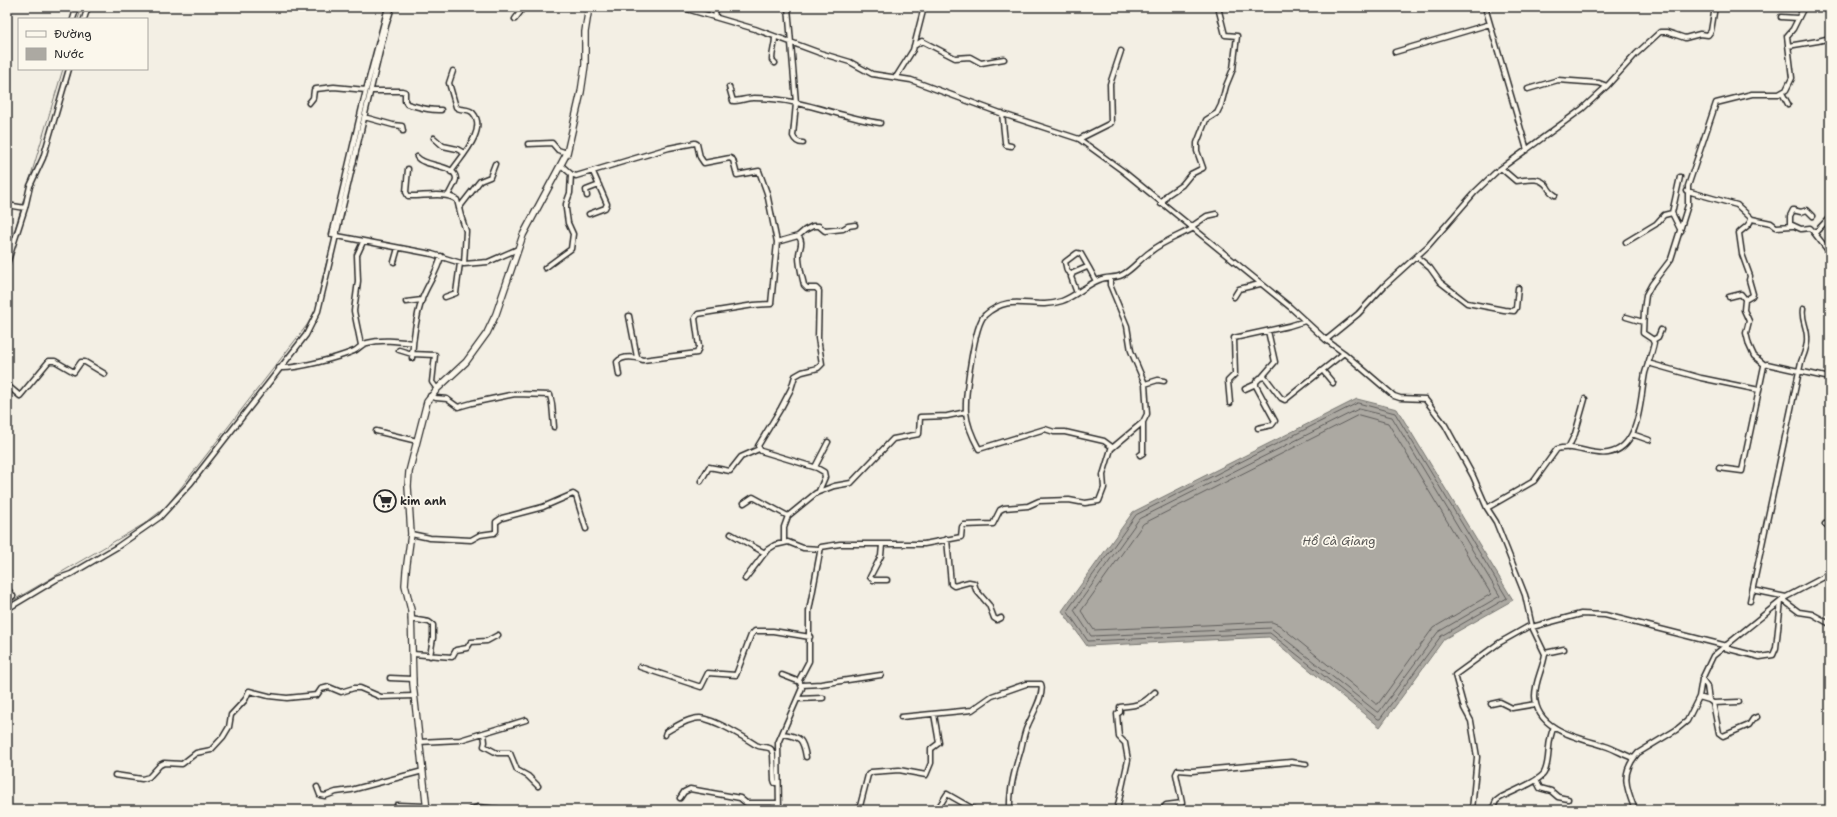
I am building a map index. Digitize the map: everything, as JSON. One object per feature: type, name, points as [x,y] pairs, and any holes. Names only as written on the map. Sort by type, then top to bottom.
[{"type":"street","points":[[73,18],[77,7]]},
{"type":"street","points":[[84,18],[88,7]]},
{"type":"street","points":[[388,7],[332,235],[440,256],[462,264],[488,262],[518,249]]},
{"type":"street","points":[[7,600],[15,599],[71,574],[117,547],[160,518],[190,484],[306,335],[318,311],[364,117],[368,90],[392,7]]},
{"type":"street","points":[[514,20],[524,7]]},
{"type":"street","points":[[397,804],[427,808],[414,696],[411,619],[405,579],[411,534],[408,479],[425,406],[430,396],[466,362],[487,333],[496,314],[523,235],[567,153],[581,92],[585,65],[586,32],[589,7]]},
{"type":"street","points":[[680,7],[716,17],[850,62],[872,74],[911,80],[1079,139],[1127,175],[1305,321],[1326,340],[1344,352],[1396,397],[1425,399],[1430,404],[1456,443],[1473,476],[1487,508],[1496,522],[1522,588],[1532,626],[1545,653],[1536,687],[1536,704],[1543,716],[1554,727],[1567,735],[1617,750],[1633,758]]},
{"type":"street","points":[[715,7],[716,17]]},
{"type":"street","points":[[788,7],[796,103],[792,136],[794,140],[803,142]]},
{"type":"street","points":[[896,77],[910,56],[923,16],[924,7]]},
{"type":"street","points":[[1161,204],[1167,195],[1182,185],[1191,174],[1203,168],[1197,151],[1197,143],[1206,120],[1220,109],[1226,86],[1233,69],[1237,36],[1225,35],[1218,7]]},
{"type":"street","points":[[1485,7],[1528,150]]},
{"type":"street","points":[[1326,340],[1358,314],[1385,285],[1417,257],[1434,240],[1447,222],[1463,207],[1475,192],[1502,169],[1582,109],[1607,86],[1636,54],[1660,32],[1667,32],[1685,38],[1700,34],[1708,35],[1711,31],[1715,7]]},
{"type":"street","points":[[1487,508],[1534,481],[1556,450],[1568,448],[1594,453],[1608,453],[1622,448],[1629,441],[1639,408],[1648,363],[1654,345],[1652,340],[1644,334],[1643,322],[1648,289],[1671,259],[1688,205],[1687,191],[1706,129],[1716,103],[1752,94],[1771,95],[1782,93],[1789,86],[1792,78],[1787,36],[1804,7]]},
{"type":"street","points":[[1780,17],[1798,18]]},
{"type":"street","points":[[1395,52],[1490,24]]},
{"type":"street","points":[[775,37],[775,45],[772,50],[772,60],[776,63]]},
{"type":"street","points":[[1788,46],[1830,38]]},
{"type":"street","points":[[914,46],[922,41],[955,58],[970,57],[981,63],[1004,59]]},
{"type":"street","points":[[1079,139],[1111,123],[1110,84],[1121,52]]},
{"type":"street","points":[[7,264],[25,208],[30,186],[43,158],[68,70]]},
{"type":"street","points":[[451,172],[474,140],[477,124],[475,116],[471,111],[456,107],[449,83],[453,71]]},
{"type":"street","points":[[1528,89],[1558,80],[1599,83],[1607,86]]},
{"type":"street","points":[[309,103],[313,98],[314,90],[334,87],[402,91],[405,92],[405,100],[407,104],[419,106],[430,111],[441,110]]},
{"type":"street","points":[[729,87],[733,101],[755,98],[796,103],[880,124]]},
{"type":"street","points":[[1782,93],[1788,104]]},
{"type":"street","points":[[1002,113],[1005,142],[1006,145],[1011,146]]},
{"type":"street","points":[[364,117],[402,126],[403,131]]},
{"type":"street","points":[[434,138],[443,146],[457,149],[464,153]]},
{"type":"street","points":[[528,144],[552,143],[558,150],[567,153]]},
{"type":"street","points":[[561,165],[571,174],[576,176],[669,148],[696,143],[704,163],[730,158],[733,160],[737,175],[759,171],[767,193],[777,242],[771,304],[741,306],[696,315],[695,321],[699,347],[697,353],[643,360],[637,357],[618,360],[619,375]]},
{"type":"street","points":[[417,157],[423,163],[443,166],[455,176],[456,180],[448,196]]},
{"type":"street","points":[[459,208],[480,181],[490,177],[495,164]]},
{"type":"street","points":[[408,169],[407,196],[448,196],[456,198],[466,231],[462,264],[456,293],[445,297]]},
{"type":"street","points":[[1502,169],[1515,181],[1536,179],[1542,181],[1552,194],[1555,195]]},
{"type":"street","points":[[589,214],[605,208],[607,202],[593,172]]},
{"type":"street","points":[[544,268],[571,249],[573,234],[568,223],[566,204],[570,194],[571,174]]},
{"type":"street","points":[[1680,177],[1672,213],[1681,231]]},
{"type":"street","points":[[587,196],[586,190],[599,185]]},
{"type":"street","points":[[1687,191],[1737,205],[1752,218],[1771,222],[1776,227],[1792,226],[1801,230],[1810,228],[1830,253]]},
{"type":"street","points":[[7,205],[25,208]]},
{"type":"street","points":[[1792,226],[1790,218],[1793,210],[1801,212],[1807,210],[1812,216]]},
{"type":"street","points":[[1626,242],[1656,224],[1664,215],[1672,213]]},
{"type":"street","points":[[1112,447],[1104,441],[1045,429],[980,450],[978,449],[966,412],[977,329],[984,316],[1008,302],[1047,304],[1066,300],[1096,281],[1104,278],[1110,279],[1123,274],[1149,252],[1192,228],[1207,216],[1216,214]]},
{"type":"street","points":[[1745,299],[1753,294],[1749,280],[1750,276],[1742,254],[1739,233],[1746,227],[1752,218]]},
{"type":"street","points":[[1815,233],[1830,218]]},
{"type":"street","points":[[777,242],[798,236],[813,226],[819,226],[825,231],[843,229],[848,226],[855,225]]},
{"type":"street","points":[[758,449],[759,441],[781,408],[791,389],[795,376],[802,372],[818,368],[822,364],[818,338],[819,291],[816,288],[808,288],[804,285],[798,257],[801,247],[801,240],[798,236]]},
{"type":"street","points":[[361,344],[354,311],[358,281],[357,255],[363,242]]},
{"type":"street","points":[[394,262],[398,248]]},
{"type":"street","points":[[1072,275],[1067,271],[1065,262],[1077,253],[1081,254],[1096,281]]},
{"type":"street","points":[[412,356],[413,343],[422,300],[439,265],[440,256]]},
{"type":"street","points":[[1417,257],[1430,268],[1440,282],[1450,291],[1470,304],[1514,311],[1516,308],[1518,288]]},
{"type":"street","points":[[1072,275],[1084,267],[1089,268]]},
{"type":"street","points":[[1072,275],[1072,281],[1077,293]]},
{"type":"street","points":[[745,579],[770,548],[784,542],[792,543],[804,548],[820,549],[825,546],[840,544],[924,544],[961,537],[962,527],[964,525],[994,524],[1000,510],[1004,508],[1028,506],[1036,502],[1045,501],[1069,500],[1085,503],[1099,501],[1104,488],[1103,475],[1112,447],[1143,422],[1147,414],[1145,384],[1131,351],[1127,326],[1110,285],[1110,279]]},
{"type":"street","points":[[1234,297],[1239,289],[1260,284]]},
{"type":"street","points":[[1729,296],[1741,294],[1745,299],[1744,310],[1749,321],[1746,333],[1749,345],[1754,356],[1765,365],[1769,364],[1830,378]]},
{"type":"street","points":[[406,302],[422,300]]},
{"type":"street","points":[[1750,601],[1800,371],[1808,342],[1802,315],[1803,309]]},
{"type":"street","points":[[629,316],[637,357]]},
{"type":"street","points":[[1626,317],[1643,322]]},
{"type":"street","points":[[1230,403],[1228,381],[1235,374],[1233,339],[1305,321]]},
{"type":"street","points":[[1652,340],[1658,337],[1661,330]]},
{"type":"street","points":[[1245,389],[1256,384],[1256,381],[1275,362],[1268,331]]},
{"type":"street","points":[[279,368],[296,367],[332,358],[354,351],[361,344],[377,341],[389,340],[413,343]]},
{"type":"street","points":[[399,350],[412,356],[436,355],[432,382],[437,389]]},
{"type":"street","points":[[1262,376],[1281,398],[1285,400],[1323,371],[1344,352]]},
{"type":"street","points":[[7,385],[20,396],[46,362],[53,360],[74,372],[81,362],[84,362],[105,374]]},
{"type":"street","points":[[1648,363],[1701,378],[1759,390]]},
{"type":"street","points":[[1719,468],[1742,471],[1765,365]]},
{"type":"street","points":[[1323,371],[1333,384]]},
{"type":"street","points":[[1145,384],[1158,380],[1164,381]]},
{"type":"street","points":[[1256,384],[1275,421],[1272,425],[1258,428]]},
{"type":"street","points":[[430,396],[447,399],[458,407],[472,402],[515,394],[547,395],[552,398],[554,427]]},
{"type":"street","points":[[1568,448],[1575,434],[1585,399]]},
{"type":"street","points":[[784,542],[784,527],[788,516],[819,491],[853,482],[893,439],[919,434],[921,417],[940,417],[966,412]]},
{"type":"street","points":[[1140,455],[1143,453],[1143,422]]},
{"type":"street","points":[[376,431],[417,441]]},
{"type":"street","points":[[1632,434],[1649,440]]},
{"type":"street","points":[[814,467],[828,442]]},
{"type":"street","points":[[701,481],[709,467],[730,471],[741,457],[758,449],[780,458],[814,467],[825,474],[819,491]]},
{"type":"street","points":[[411,534],[430,538],[471,540],[478,536],[494,533],[496,531],[496,522],[502,518],[536,510],[573,494],[576,496],[586,529]]},
{"type":"street","points":[[744,503],[753,497],[788,516]]},
{"type":"street","points":[[1824,524],[1830,528]]},
{"type":"street","points":[[731,534],[765,553]]},
{"type":"street","points":[[947,539],[951,584],[954,586],[968,582],[974,583],[976,590],[989,605],[994,618],[997,620],[1001,618]]},
{"type":"street","points":[[882,545],[881,556],[870,577],[876,581],[887,580]]},
{"type":"street","points":[[779,810],[778,746],[798,699],[801,684],[809,661],[809,610],[820,549]]},
{"type":"street","points":[[1635,810],[1625,781],[1633,758],[1638,753],[1685,723],[1699,697],[1702,679],[1712,659],[1783,599],[1830,574]]},
{"type":"street","points":[[7,588],[15,599]]},
{"type":"street","points":[[1753,590],[1783,599],[1799,612],[1812,614],[1830,624]]},
{"type":"street","points":[[7,609],[15,599]]},
{"type":"street","points":[[1472,810],[1477,757],[1471,721],[1464,708],[1454,675],[1499,643],[1532,626],[1581,614],[1605,615],[1760,657],[1772,655],[1776,648],[1783,599]]},
{"type":"street","points":[[411,619],[429,622],[432,625],[433,638],[430,656]]},
{"type":"street","points":[[640,667],[700,687],[708,673],[736,675],[751,635],[755,631],[773,631],[810,637]]},
{"type":"street","points":[[413,654],[452,657],[456,650],[467,648],[471,642],[487,641],[498,635]]},
{"type":"street","points":[[1545,653],[1564,649]]},
{"type":"street","points":[[782,675],[801,684],[821,684],[882,675]]},
{"type":"street","points":[[390,678],[413,679]]},
{"type":"street","points":[[1702,679],[1707,686],[1708,700]]},
{"type":"street","points":[[901,718],[972,710],[992,696],[1026,684],[1037,683],[1042,685],[1036,710],[1027,726],[1014,769],[1010,810]]},
{"type":"street","points":[[115,775],[142,779],[149,778],[160,765],[164,763],[182,764],[196,753],[211,750],[224,736],[229,727],[231,715],[245,700],[249,691],[269,696],[287,698],[319,694],[321,689],[329,687],[341,692],[356,688],[370,691],[381,697],[414,696]]},
{"type":"street","points":[[1118,810],[1128,760],[1125,744],[1119,737],[1117,714],[1120,712],[1120,707],[1144,703],[1155,692]]},
{"type":"street","points":[[1699,697],[1713,703],[1739,702]]},
{"type":"street","points":[[798,699],[823,698]]},
{"type":"street","points":[[1491,704],[1500,702],[1512,708],[1536,704]]},
{"type":"street","points":[[1713,703],[1719,733],[1723,736],[1749,725],[1752,720],[1757,717]]},
{"type":"street","points":[[859,810],[869,774],[871,772],[901,770],[926,775],[931,763],[931,749],[939,743],[934,714]]},
{"type":"street","points":[[665,735],[666,732],[680,724],[699,718],[728,729],[759,746],[771,749],[773,754],[774,780],[775,783],[778,783]]},
{"type":"street","points":[[419,742],[454,741],[526,720]]},
{"type":"street","points":[[1492,810],[1495,803],[1500,798],[1536,780],[1545,771],[1549,740],[1554,727]]},
{"type":"street","points":[[484,733],[484,746],[498,753],[510,753],[517,770],[528,776],[538,786]]},
{"type":"street","points":[[783,734],[796,736],[801,739],[804,744],[806,757]]},
{"type":"street","points":[[1162,810],[1166,805],[1182,803],[1176,774],[1178,770],[1192,771],[1291,762],[1306,764]]},
{"type":"street","points":[[317,787],[320,795],[325,796],[423,771]]},
{"type":"street","points":[[1536,780],[1540,788],[1551,791],[1558,797],[1568,799]]},
{"type":"street","points":[[680,798],[686,790],[692,789],[740,798],[746,803],[779,803]]},
{"type":"street","points":[[937,810],[947,794],[975,810]]},
{"type":"street","points":[[470,810],[478,807],[497,809]]},
{"type":"water","name":"Hồ Cà Giang","points":[[1357,399],[1397,409],[1513,600],[1444,639],[1380,727],[1269,637],[1087,646],[1062,611],[1133,512]]},
{"type":"waterway","points":[[78,18],[82,7]]},
{"type":"waterway","points":[[22,205],[63,70]]},
{"type":"waterway","points":[[7,256],[21,209]]},
{"type":"waterway","points":[[7,604],[144,524],[166,507],[307,325],[317,307],[322,279],[333,238]]},
{"type":"place","name":"kim anh","points":[[385,501]]}]
